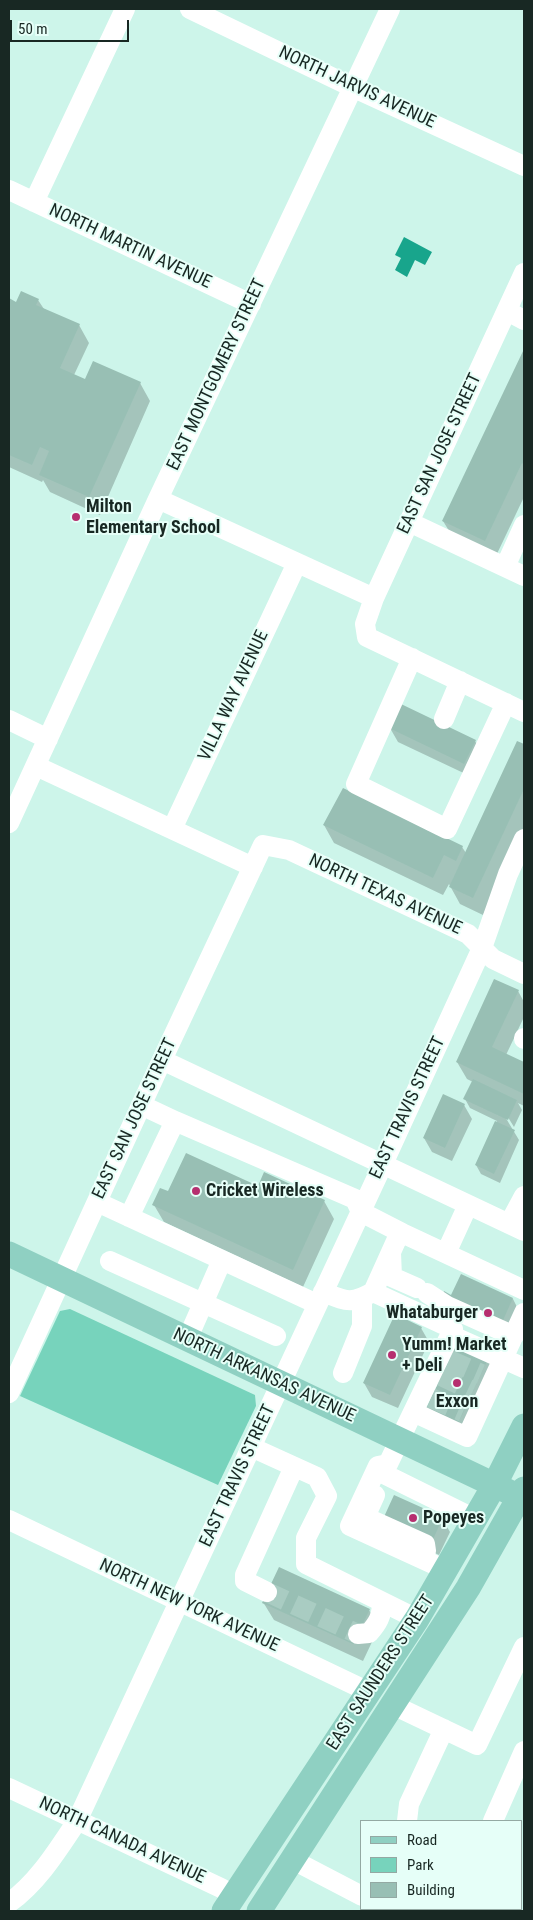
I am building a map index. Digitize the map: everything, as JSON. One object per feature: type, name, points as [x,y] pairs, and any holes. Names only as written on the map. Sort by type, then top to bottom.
[{"type":"main road","name":"NORTH ARKANSAS AVENUE","points":[[9,1254],[280,1384],[495,1484],[523,1495]]},
{"type":"main road","name":"EAST SAUNDERS STREET","points":[[232,1906],[417,1619],[436,1565],[475,1519],[524,1426]]},
{"type":"main road","name":"EAST SAUNDERS STREET","points":[[259,1911],[394,1706],[468,1588],[523,1495]]},
{"type":"street","points":[[34,202],[124,9]]},
{"type":"street","name":"NORTH JARVIS AVENUE","points":[[190,9],[352,87],[524,166]]},
{"type":"street","name":"EAST MONTGOMERY STREET","points":[[9,823],[158,499],[390,9]]},
{"type":"street","name":"NORTH MARTIN AVENUE","points":[[9,190],[251,304]]},
{"type":"street","name":"EAST SAN JOSE STREET","points":[[412,658],[368,637],[365,624],[374,598],[409,522],[515,316],[524,274]]},
{"type":"street","points":[[158,499],[374,598]]},
{"type":"street","points":[[409,522],[524,576]]},
{"type":"street","points":[[505,567],[524,525]]},
{"type":"street","name":"VILLA WAY AVENUE","points":[[172,829],[297,563]]},
{"type":"street","points":[[506,703],[447,828],[356,784],[412,658],[506,703],[524,712]]},
{"type":"street","points":[[444,719],[460,681]]},
{"type":"street","points":[[9,720],[48,739]]},
{"type":"street","points":[[36,766],[253,867]]},
{"type":"street","name":"EAST TRAVIS STREET","points":[[9,1903],[21,1894],[45,1868],[77,1821],[482,948],[519,865],[524,839]]},
{"type":"street","name":"EAST SAN JOSE STREET","points":[[9,1393],[263,845]]},
{"type":"street","name":"NORTH TEXAS AVENUE","points":[[263,845],[289,850],[468,934],[493,959],[524,974]]},
{"type":"street","points":[[162,1060],[517,1228],[524,1196]]},
{"type":"street","points":[[141,1105],[355,1200],[361,1212],[524,1290]]},
{"type":"street","points":[[129,1218],[175,1121]]},
{"type":"street","points":[[97,1202],[222,1260],[320,1298],[347,1302],[367,1295],[452,1329],[441,1366],[426,1396],[413,1412],[386,1469]]},
{"type":"street","points":[[446,1253],[468,1205]]},
{"type":"street","points":[[343,1373],[362,1326],[367,1295],[402,1233]]},
{"type":"street","points":[[391,1251],[392,1277],[422,1291],[447,1306],[514,1336]]},
{"type":"street","points":[[110,1260],[276,1336]]},
{"type":"street","points":[[187,1340],[222,1260]]},
{"type":"street","points":[[413,1412],[467,1437],[469,1415],[483,1385],[504,1359],[524,1313]]},
{"type":"street","points":[[450,1335],[524,1368]]},
{"type":"street","points":[[251,1447],[317,1477],[327,1496],[306,1538],[306,1564],[417,1619]]},
{"type":"street","points":[[436,1565],[350,1526],[378,1466],[475,1519]]},
{"type":"street","points":[[267,1592],[246,1581],[245,1575],[294,1467]]},
{"type":"street","name":"NORTH NEW YORK AVENUE","points":[[9,1520],[369,1692]]},
{"type":"street","points":[[358,1634],[369,1633],[375,1627],[380,1619],[382,1602]]},
{"type":"street","points":[[394,1706],[477,1745],[524,1647]]},
{"type":"street","points":[[407,1820],[408,1804],[444,1729]]},
{"type":"street","points":[[494,1820],[517,1789],[524,1752]]},
{"type":"street","name":"NORTH CANADA AVENUE","points":[[9,1788],[222,1888],[232,1906]]},
{"type":"street","points":[[293,1860],[360,1895]]},
{"type":"green space","points":[[70,1309],[255,1395],[256,1406],[218,1485],[20,1396],[60,1311]]},
{"type":"shaded area","points":[[404,237],[432,252],[425,265],[415,260],[407,277],[395,270],[401,258],[395,255]]},
{"type":"building","points":[[21,291],[39,299],[36,305],[80,324],[60,368],[85,379],[93,361],[141,382],[89,497],[39,475],[49,451],[40,447],[32,465],[9,455],[9,298],[16,302]]},
{"type":"building","points":[[524,349],[524,465],[522,463],[485,541],[442,521]]},
{"type":"building","points":[[401,704],[476,740],[464,764],[389,728]]},
{"type":"building","points":[[517,741],[524,744],[524,789],[473,898],[449,887]]},
{"type":"building","points":[[343,788],[463,846],[456,861],[444,855],[433,878],[323,825]]},
{"type":"building","points":[[494,979],[519,990],[492,1047],[524,1062],[524,1094],[456,1062]]},
{"type":"building","points":[[473,1079],[517,1100],[508,1120],[463,1099]]},
{"type":"building","points":[[443,1094],[465,1104],[445,1148],[423,1138]]},
{"type":"building","points":[[495,1121],[515,1130],[494,1174],[475,1165]]},
{"type":"building","points":[[186,1153],[258,1186],[264,1172],[325,1200],[293,1270],[152,1205],[160,1188],[168,1191]]},
{"type":"building","name":"Whataburger","points":[[461,1274],[513,1298],[500,1327],[441,1299],[444,1291],[451,1295]]},
{"type":"building","name":"Yumm! Market + Deli","points":[[395,1314],[422,1327],[390,1395],[363,1383]]},
{"type":"building","name":"Exxon","points":[[457,1343],[489,1357],[456,1428],[424,1413]]},
{"type":"building","name":"Popeyes","points":[[394,1495],[443,1517],[432,1542],[383,1519]]},
{"type":"building","points":[[279,1567],[370,1609],[353,1644],[262,1603]]},
{"type":"tunnel","points":[[449,1360],[481,1374]]},
{"type":"tunnel","points":[[441,1376],[473,1391]]},
{"type":"tunnel","points":[[431,1398],[463,1412]]},
{"type":"tunnel","points":[[267,1592],[358,1634]]},
{"type":"place","name":"Milton Elementary School","points":[[76,517]]},
{"type":"place","name":"Cricket Wireless","points":[[196,1191]]},
{"type":"place","name":"Whataburger","points":[[488,1313]]},
{"type":"place","name":"Yumm! Market + Deli","points":[[392,1355]]},
{"type":"place","name":"Exxon","points":[[457,1383]]},
{"type":"place","name":"Popeyes","points":[[413,1518]]}]
